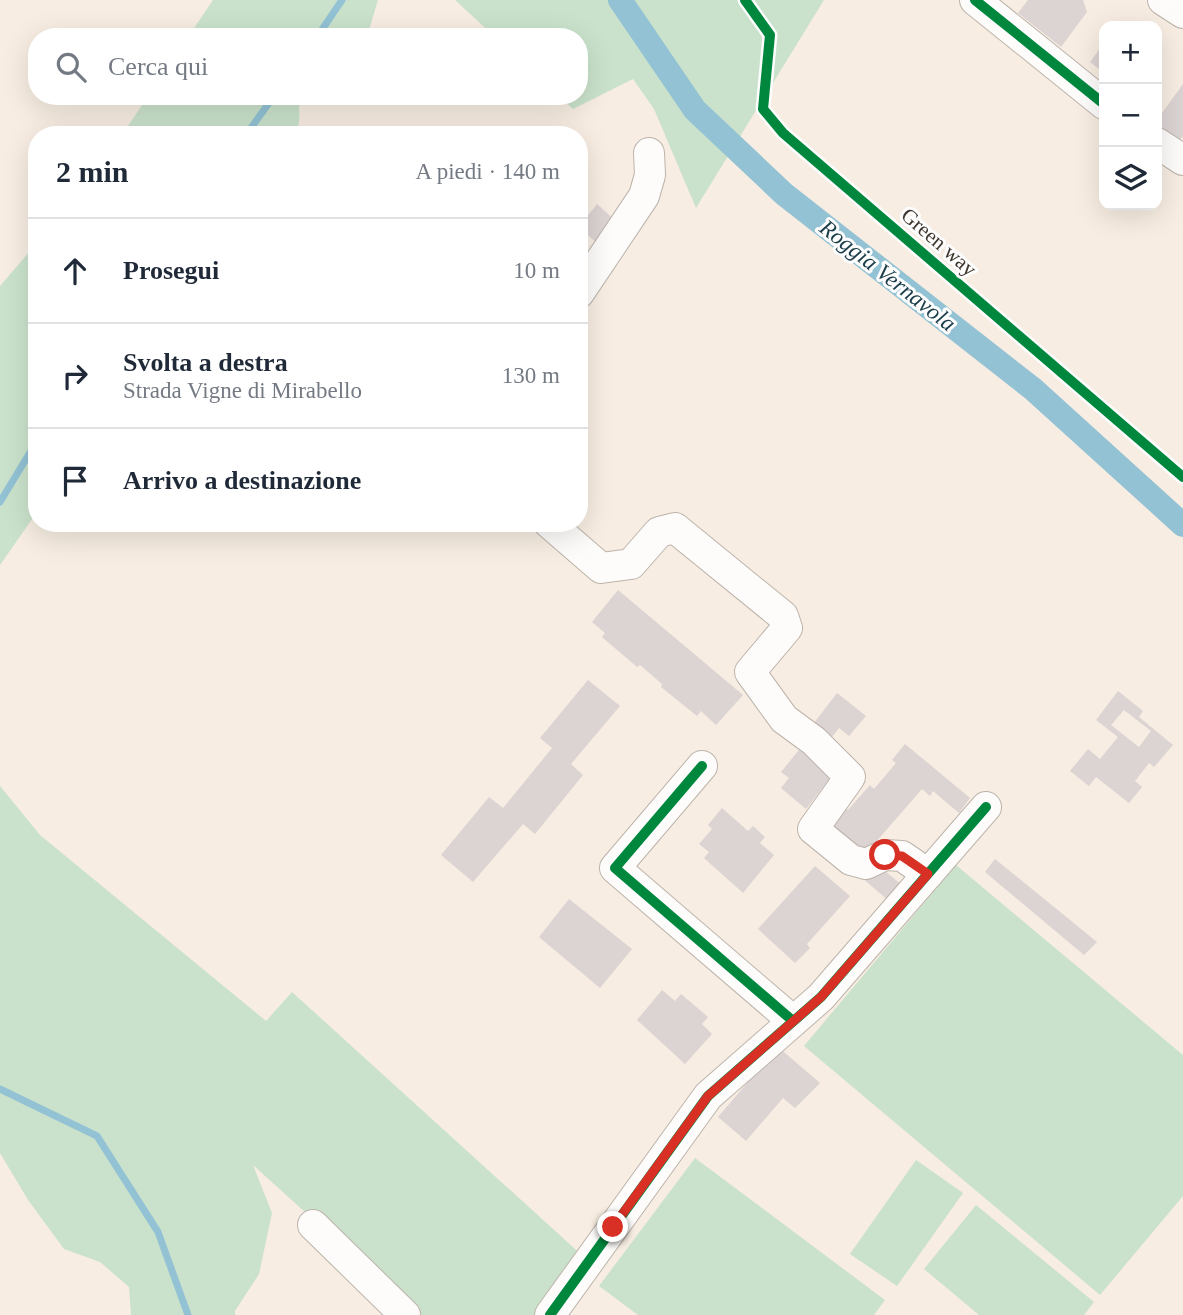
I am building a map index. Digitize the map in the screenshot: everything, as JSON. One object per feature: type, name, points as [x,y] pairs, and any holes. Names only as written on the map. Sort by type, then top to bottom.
[{"type":"street","points":[[975,0],[1099,100]]},
{"type":"street","points":[[1164,0],[1183,13]]},
{"type":"street","points":[[1162,146],[1183,160]]},
{"type":"street","points":[[588,280],[644,196],[650,175],[649,153]]},
{"type":"street","points":[[559,532],[601,568],[631,564],[659,532],[675,528],[783,615],[787,628],[750,672],[784,719],[814,741],[850,777],[813,829],[851,860],[866,864],[885,855],[902,856],[928,874]]},
{"type":"street","points":[[702,766],[615,867],[793,1021]]},
{"type":"street","points":[[550,1315],[708,1096],[821,997],[986,807]]},
{"type":"street","points":[[313,1225],[405,1315]]},
{"type":"green space","points":[[213,0],[378,0],[370,28],[194,28]]},
{"type":"green space","points":[[455,0],[824,0],[696,208],[654,109],[633,79],[588,102],[588,28],[485,28]]},
{"type":"green space","points":[[142,105],[299,105],[298,126],[128,126]]},
{"type":"green space","points":[[28,253],[28,525],[0,565],[0,286]]},
{"type":"green space","points":[[0,786],[40,835],[266,1021],[292,992],[585,1258],[534,1315],[419,1315],[253,1165],[272,1213],[259,1274],[235,1315],[131,1315],[129,1287],[100,1262],[64,1249],[28,1200],[0,1153]]},
{"type":"green space","points":[[956,865],[1183,1055],[1183,1196],[1100,1295],[804,1046]]},
{"type":"green space","points":[[695,1158],[885,1300],[874,1315],[638,1315],[599,1286]]},
{"type":"green space","points":[[916,1160],[963,1193],[897,1286],[850,1254]]},
{"type":"green space","points":[[976,1205],[1094,1302],[1084,1315],[979,1315],[924,1269]]},
{"type":"building","points":[[1028,0],[1083,0],[1087,12],[1061,47],[1018,13]]},
{"type":"building","points":[[1099,50],[1099,69],[1090,62]]},
{"type":"building","points":[[1183,84],[1183,136],[1178,143],[1162,132],[1162,113]]},
{"type":"building","points":[[597,204],[616,221],[600,246],[588,235],[588,216]]},
{"type":"building","points":[[618,590],[743,695],[716,725],[701,711],[697,716],[661,687],[662,684],[640,665],[637,667],[602,637],[605,633],[592,622]]},
{"type":"building","points":[[588,680],[620,706],[571,764],[583,775],[535,834],[523,824],[473,882],[441,855],[489,797],[503,808],[552,748],[540,738]]},
{"type":"building","points":[[1118,691],[1143,711],[1139,717],[1173,745],[1154,767],[1149,763],[1135,781],[1142,787],[1129,803],[1096,777],[1089,786],[1070,771],[1088,749],[1100,759],[1118,737],[1096,720]],"holes":[[[1124,710],[1151,731],[1139,747],[1111,725]]]},
{"type":"building","points":[[837,693],[866,716],[849,736],[839,728],[832,737],[814,723]]},
{"type":"building","points":[[905,744],[970,798],[959,813],[933,791],[930,796],[922,789],[861,859],[821,825],[839,803],[848,810],[870,785],[874,789],[896,763],[892,760]]},
{"type":"building","points":[[810,749],[837,769],[806,809],[781,788],[789,778],[781,772],[799,750],[806,755]]},
{"type":"building","points":[[722,808],[748,831],[753,826],[765,837],[760,843],[774,855],[743,893],[704,858],[709,852],[699,844],[712,829],[708,825]]},
{"type":"building","points":[[995,859],[1097,942],[1084,955],[985,872]]},
{"type":"building","points":[[874,862],[902,885],[889,901],[861,877]]},
{"type":"building","points":[[815,866],[850,896],[807,944],[810,948],[795,963],[758,929]]},
{"type":"building","points":[[569,899],[632,949],[600,988],[539,937]]},
{"type":"building","points":[[662,990],[675,1001],[681,994],[708,1017],[702,1024],[712,1034],[685,1064],[637,1020]]},
{"type":"building","points":[[778,1047],[820,1083],[795,1108],[783,1098],[746,1141],[718,1117]]},
{"type":"waterway","points":[[323,28],[342,0]]},
{"type":"waterway","name":"Roggia Vernavola","points":[[620,0],[695,110],[784,194],[1033,389],[1183,525]]},
{"type":"waterway","points":[[252,126],[268,105]]},
{"type":"waterway","points":[[0,502],[28,456]]},
{"type":"waterway","points":[[0,1089],[97,1136],[158,1232],[188,1315]]},
{"type":"cycle path","name":"Green way","points":[[745,0],[770,35],[763,109],[783,133],[1183,477]]},
{"type":"cycle path","points":[[975,0],[1099,100]]},
{"type":"cycle path","points":[[702,766],[615,868],[793,1021]]},
{"type":"cycle path","points":[[550,1315],[708,1096],[821,997],[986,807]]},
{"type":"route","points":[[613,1227],[708,1096],[821,997],[928,874],[902,856],[885,855]]}]
